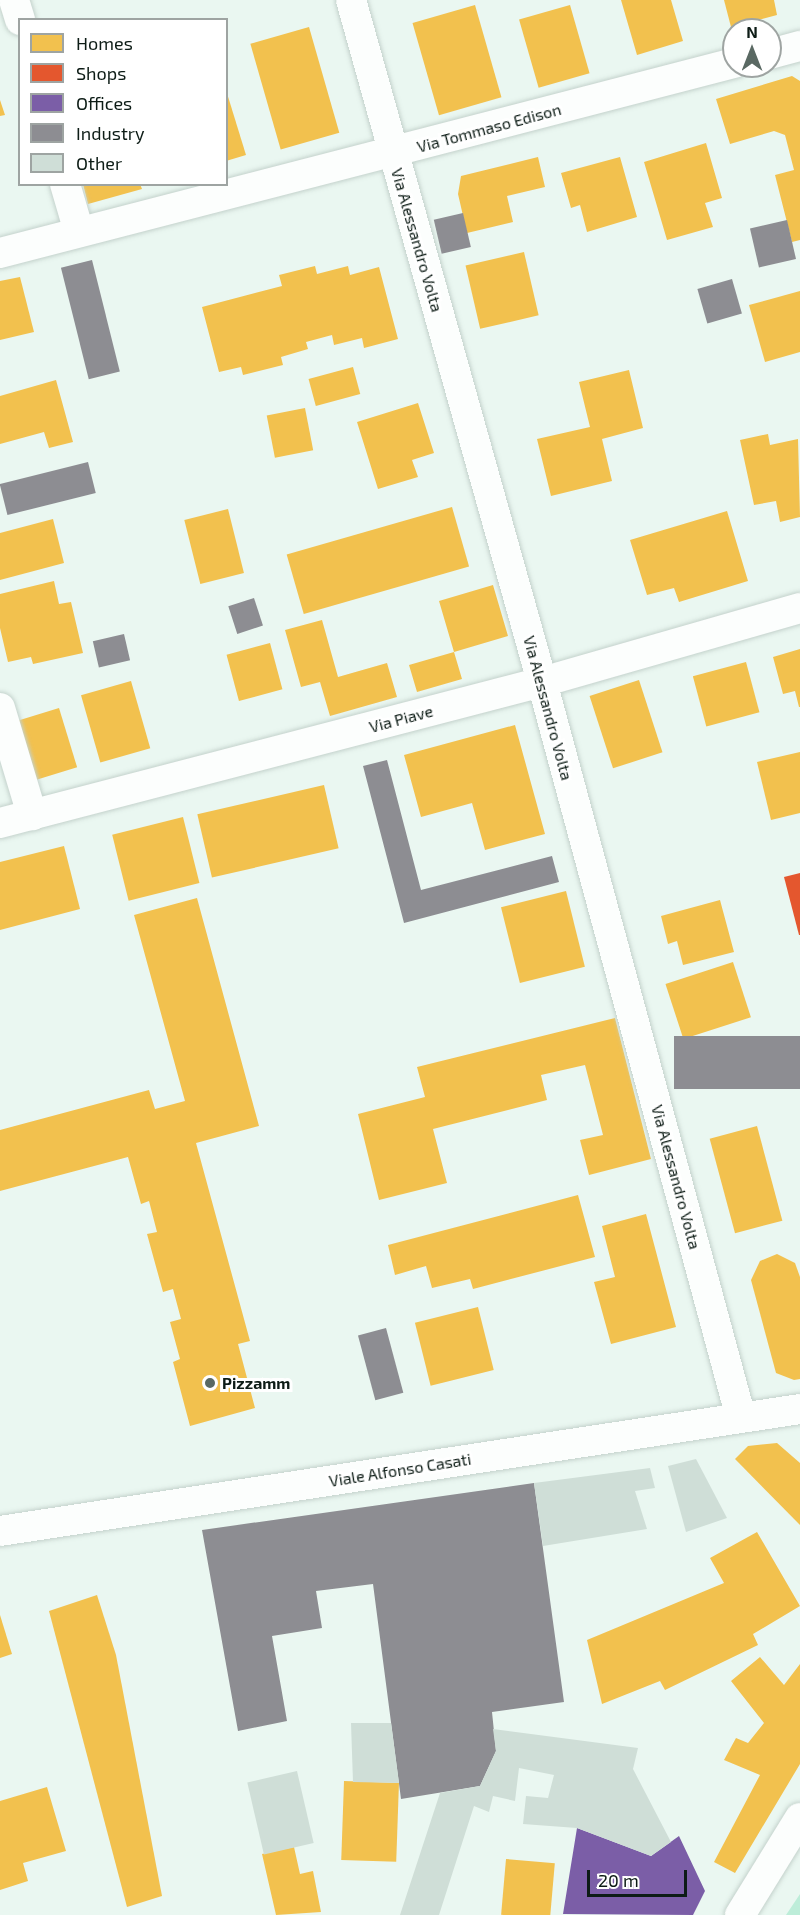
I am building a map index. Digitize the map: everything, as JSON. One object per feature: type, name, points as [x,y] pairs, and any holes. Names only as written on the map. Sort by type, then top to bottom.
[{"type":"street","points":[[14,0],[19,18]]},
{"type":"street","name":"Via Alessandro Volta","points":[[351,0],[542,682],[741,1418]]},
{"type":"street","points":[[782,51],[800,46]]},
{"type":"street","name":"Via Tommaso Edison","points":[[0,253],[722,66]]},
{"type":"street","points":[[66,186],[79,232]]},
{"type":"street","name":"Via Piave","points":[[0,823],[542,682],[800,608]]},
{"type":"street","points":[[0,708],[32,815]]},
{"type":"street","name":"Viale Alfonso Casati","points":[[0,1531],[800,1409]]},
{"type":"street","points":[[740,1915],[800,1818]]},
{"type":"green space","points":[[800,1894],[800,1915],[786,1915]]},
{"type":"building: Homes","points":[[621,0],[671,0],[683,41],[637,55]]},
{"type":"building: Homes","points":[[724,0],[774,0],[777,15],[766,18],[729,18]]},
{"type":"building: Homes","points":[[475,5],[501,97],[439,115],[413,23]]},
{"type":"building: Homes","points":[[570,5],[590,73],[539,88],[519,20]]},
{"type":"building: Homes","points":[[309,27],[339,133],[281,150],[250,44]]},
{"type":"building: Homes","points":[[792,76],[800,81],[800,240],[792,242],[775,175],[794,170],[785,135],[774,131],[730,144],[716,99]]},
{"type":"building: Homes","points":[[228,96],[246,155],[228,160]]},
{"type":"building: Homes","points":[[0,100],[5,115],[0,116]]},
{"type":"building: Homes","points":[[706,143],[722,198],[705,203],[713,227],[667,240],[644,162]]},
{"type":"building: Homes","points":[[538,157],[545,187],[507,196],[513,222],[467,233],[458,194],[461,176]]},
{"type":"building: Homes","points":[[620,157],[637,217],[587,232],[580,205],[571,208],[561,173]]},
{"type":"building: Homes","points":[[84,186],[141,186],[142,189],[88,204]]},
{"type":"building: Homes","points":[[524,252],[539,315],[480,329],[466,265]]},
{"type":"building: Homes","points":[[315,266],[317,274],[348,266],[350,275],[379,267],[398,339],[364,348],[362,338],[334,345],[332,335],[306,342],[308,349],[281,357],[283,365],[243,375],[241,367],[219,372],[202,307],[282,286],[279,275]]},
{"type":"building: Homes","points":[[20,277],[34,332],[0,340],[0,281]]},
{"type":"building: Homes","points":[[800,291],[800,352],[765,362],[749,305]]},
{"type":"building: Homes","points":[[353,367],[360,394],[316,406],[309,379]]},
{"type":"building: Homes","points":[[629,370],[643,428],[602,439],[612,481],[551,496],[537,439],[590,427],[579,382]]},
{"type":"building: Homes","points":[[56,380],[73,442],[49,448],[44,432],[0,444],[0,396]]},
{"type":"building: Homes","points":[[418,403],[434,453],[412,460],[418,477],[378,489],[357,422]]},
{"type":"building: Homes","points":[[305,408],[313,450],[275,458],[267,415]]},
{"type":"building: Homes","points":[[768,434],[770,445],[798,439],[800,517],[780,522],[776,501],[754,505],[740,440]]},
{"type":"building: Homes","points":[[452,507],[469,567],[304,614],[287,554]]},
{"type":"building: Homes","points":[[228,509],[244,573],[200,584],[184,520]]},
{"type":"building: Homes","points":[[727,511],[748,581],[679,602],[674,588],[647,595],[630,540]]},
{"type":"building: Homes","points":[[53,519],[64,563],[0,580],[0,533]]},
{"type":"building: Homes","points":[[54,581],[59,604],[71,602],[83,653],[33,664],[31,657],[8,662],[0,628],[0,594]]},
{"type":"building: Homes","points":[[493,585],[508,636],[454,652],[439,601]]},
{"type":"building: Homes","points":[[322,620],[338,677],[387,663],[397,697],[330,716],[320,682],[301,687],[285,630]]},
{"type":"building: Homes","points":[[270,643],[282,689],[239,701],[227,655]]},
{"type":"building: Homes","points":[[800,649],[799,707],[795,691],[783,694],[773,657]]},
{"type":"building: Homes","points":[[454,652],[462,679],[417,692],[409,665]]},
{"type":"building: Homes","points":[[746,662],[759,712],[706,726],[693,676]]},
{"type":"building: Homes","points":[[639,680],[662,752],[613,768],[590,696]]},
{"type":"building: Homes","points":[[131,681],[150,748],[100,763],[81,695]]},
{"type":"building: Homes","points":[[59,708],[77,767],[34,780],[16,721]]},
{"type":"building: Homes","points":[[515,725],[545,834],[485,850],[472,803],[421,817],[404,755]]},
{"type":"building: Homes","points":[[800,752],[800,813],[771,820],[757,762]]},
{"type":"building: Homes","points":[[324,785],[339,848],[212,878],[197,814]]},
{"type":"building: Homes","points":[[183,817],[199,883],[129,901],[112,835]]},
{"type":"building: Homes","points":[[64,846],[80,909],[0,930],[0,862]]},
{"type":"building: Homes","points":[[566,891],[585,967],[520,983],[501,907]]},
{"type":"building: Homes","points":[[197,898],[259,1126],[196,1143],[250,1341],[238,1344],[255,1408],[190,1426],[173,1362],[180,1359],[170,1322],[181,1319],[173,1289],[163,1292],[147,1234],[157,1232],[149,1201],[141,1204],[128,1157],[0,1191],[0,1130],[149,1090],[155,1109],[185,1101],[134,915]]},
{"type":"building: Homes","points":[[720,900],[734,952],[683,965],[677,941],[668,944],[661,916]]},
{"type":"building: Homes","points":[[733,962],[751,1017],[683,1039],[665,984]]},
{"type":"building: Homes","points":[[615,1018],[651,1159],[589,1175],[580,1140],[603,1135],[585,1065],[541,1075],[547,1100],[433,1129],[447,1183],[379,1200],[358,1114],[425,1097],[417,1067]]},
{"type":"building: Homes","points":[[757,1126],[782,1221],[735,1233],[710,1139]]},
{"type":"building: Homes","points":[[578,1195],[595,1257],[473,1289],[470,1279],[432,1288],[426,1266],[395,1275],[388,1245]]},
{"type":"building: Homes","points":[[646,1214],[676,1327],[611,1344],[594,1282],[615,1277],[602,1226]]},
{"type":"building: Homes","points":[[777,1254],[795,1263],[800,1277],[800,1379],[794,1380],[776,1373],[751,1280],[760,1261]]},
{"type":"building: Homes","points":[[478,1307],[494,1370],[431,1386],[415,1323]]},
{"type":"building: Homes","points":[[777,1443],[800,1463],[800,1525],[735,1459],[748,1446]]},
{"type":"building: Homes","points":[[757,1532],[800,1606],[753,1634],[758,1645],[665,1690],[660,1681],[602,1704],[587,1640],[724,1583],[710,1558]]},
{"type":"building: Homes","points":[[97,1595],[116,1655],[162,1896],[127,1907],[49,1611]]},
{"type":"building: Homes","points":[[0,1615],[12,1654],[0,1658]]},
{"type":"building: Homes","points":[[760,1657],[784,1685],[800,1664],[800,1764],[735,1873],[714,1862],[760,1775],[724,1760],[736,1738],[748,1743],[764,1723],[731,1681]]},
{"type":"building: Homes","points":[[344,1781],[399,1783],[396,1862],[341,1860]]},
{"type":"building: Homes","points":[[47,1787],[66,1851],[23,1863],[28,1881],[0,1890],[0,1801]]},
{"type":"building: Homes","points":[[294,1847],[300,1874],[313,1871],[321,1912],[276,1915],[262,1854]]},
{"type":"building: Homes","points":[[506,1859],[555,1863],[550,1915],[501,1915]]},
{"type":"building: Shops","points":[[800,873],[800,935],[799,935],[784,877]]},
{"type":"building: Offices","points":[[577,1828],[651,1856],[679,1836],[705,1891],[693,1915],[563,1914]]},
{"type":"building: Industry","points":[[463,213],[471,247],[442,254],[434,220]]},
{"type":"building: Industry","points":[[787,220],[796,259],[759,268],[750,229]]},
{"type":"building: Industry","points":[[92,260],[120,372],[89,379],[61,268]]},
{"type":"building: Industry","points":[[732,279],[742,314],[707,324],[697,289]]},
{"type":"building: Industry","points":[[88,462],[96,493],[7,515],[0,484]]},
{"type":"building: Industry","points":[[254,598],[263,626],[237,634],[228,606]]},
{"type":"building: Industry","points":[[124,634],[130,660],[99,668],[93,641]]},
{"type":"building: Industry","points":[[387,760],[421,890],[552,856],[559,882],[404,923],[363,766]]},
{"type":"building: Industry","points":[[674,1036],[800,1036],[800,1089],[674,1089]]},
{"type":"building: Industry","points":[[386,1328],[403,1393],[375,1400],[358,1336]]},
{"type":"building: Industry","points":[[534,1483],[564,1702],[492,1712],[496,1751],[480,1786],[401,1799],[373,1584],[316,1591],[322,1628],[272,1636],[287,1721],[238,1731],[202,1530]]},
{"type":"building: Other","points":[[696,1459],[727,1518],[686,1532],[668,1466]]},
{"type":"building: Other","points":[[650,1468],[655,1488],[635,1491],[647,1529],[543,1546],[534,1483]]},
{"type":"building: Other","points":[[351,1723],[391,1723],[399,1783],[353,1782]]},
{"type":"building: Other","points":[[493,1729],[638,1748],[633,1769],[671,1842],[651,1856],[577,1828],[523,1824],[526,1796],[548,1798],[554,1775],[519,1768],[515,1801],[493,1796],[489,1812],[474,1806],[439,1915],[400,1915],[440,1793],[480,1786],[496,1751]]},
{"type":"building: Other","points":[[297,1771],[314,1843],[264,1855],[247,1782]]},
{"type":"place","name":"Pizzamm","points":[[210,1383]]}]
